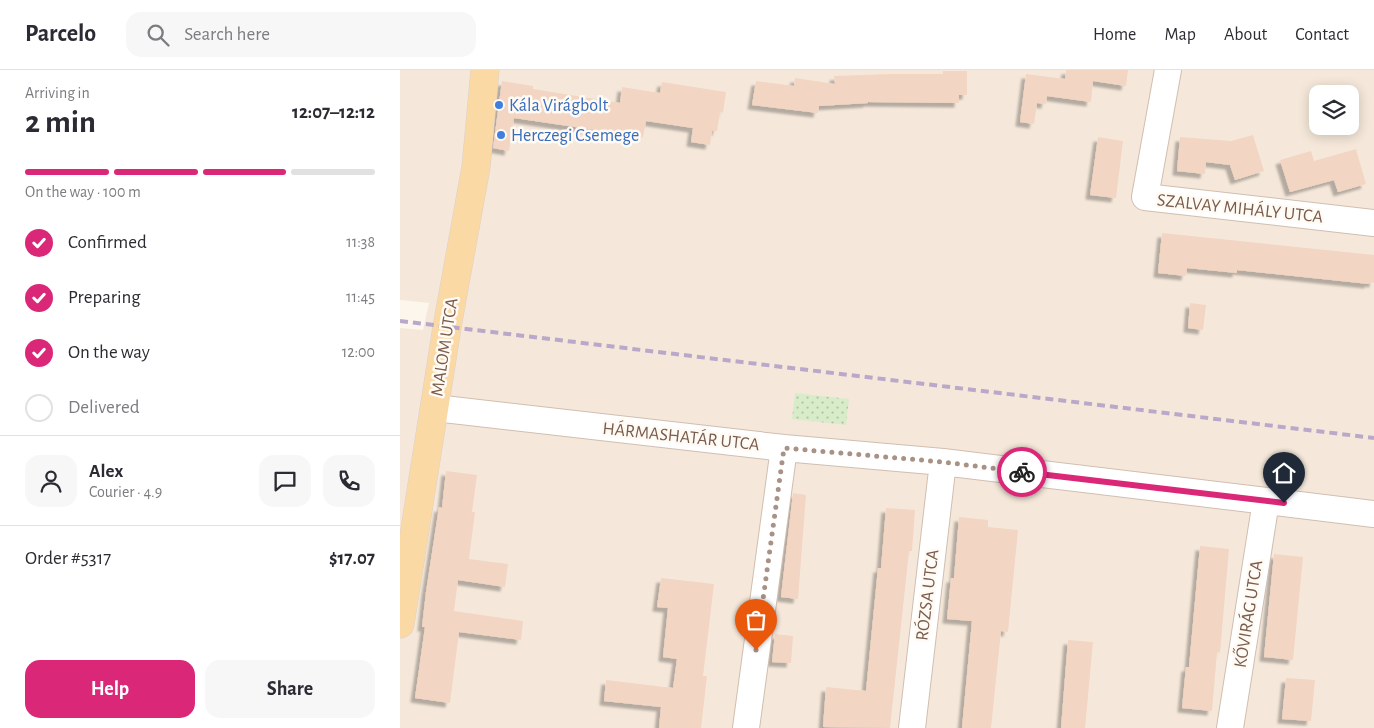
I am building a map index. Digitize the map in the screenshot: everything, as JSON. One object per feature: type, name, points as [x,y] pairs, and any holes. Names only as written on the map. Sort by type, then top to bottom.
[{"type":"main road","name":"MALOM UTCA","points":[[400,624],[408,519],[435,408],[446,327],[476,168],[485,70]]},
{"type":"street","name":"SZALVAY MIHÁLY UTCA","points":[[1168,70],[1146,197],[1374,223]]},
{"type":"street","name":"HÁRMASHATÁR UTCA","points":[[435,408],[784,448],[943,462],[1374,514]]},
{"type":"street","points":[[746,728],[784,448]]},
{"type":"street","name":"RÓZSA UTCA","points":[[912,728],[943,462]]},
{"type":"street","name":"KŐVIRÁG UTCA","points":[[1230,728],[1266,501]]},
{"type":"shaded area","points":[[400,70],[1374,70],[1374,728],[400,728],[400,328],[423,330],[429,303],[400,300]]},
{"type":"green space","points":[[795,393],[849,399],[846,425],[792,419]]},
{"type":"building","points":[[1066,70],[1128,70],[1126,86],[1093,81],[1091,102],[1047,96],[1046,104],[1037,103],[1034,124],[1020,122],[1026,74],[1065,79]]},
{"type":"building","points":[[943,71],[967,71],[967,95],[959,95],[959,103],[868,102],[819,106],[818,113],[752,105],[756,81],[794,86],[795,78],[835,84],[834,76],[943,74]]},
{"type":"building","points":[[502,81],[533,86],[533,89],[620,103],[622,87],[660,93],[662,82],[726,92],[723,113],[720,112],[717,131],[712,131],[710,145],[691,142],[693,128],[646,121],[643,137],[514,118],[509,151],[493,148]]},
{"type":"building","points":[[1253,135],[1264,171],[1235,180],[1230,165],[1206,162],[1205,174],[1177,171],[1180,137],[1231,141]]},
{"type":"building","points":[[1098,137],[1123,141],[1116,198],[1090,195]]},
{"type":"building","points":[[1356,149],[1366,184],[1338,192],[1334,180],[1290,192],[1280,160],[1311,151],[1314,161]]},
{"type":"building","points":[[1162,233],[1374,255],[1374,283],[1237,270],[1237,273],[1187,268],[1186,276],[1158,273]]},
{"type":"building","points":[[1190,303],[1206,305],[1203,330],[1188,328]]},
{"type":"building","points":[[446,471],[477,475],[472,512],[475,512],[469,559],[508,564],[505,587],[458,580],[454,611],[523,621],[521,640],[459,632],[450,703],[415,698],[425,627],[422,627],[426,592],[439,507],[442,508]]},
{"type":"building","points":[[793,493],[806,495],[798,599],[781,597]]},
{"type":"building","points":[[886,508],[915,510],[912,551],[909,551],[890,728],[823,727],[826,687],[866,691],[878,568],[881,568]]},
{"type":"building","points":[[959,517],[988,520],[988,527],[1018,530],[1008,632],[1001,631],[991,728],[962,728],[972,621],[947,619],[951,578],[954,578]]},
{"type":"building","points":[[1200,546],[1229,549],[1220,653],[1217,652],[1212,711],[1182,708],[1186,667],[1189,667]]},
{"type":"building","points":[[1274,554],[1303,557],[1293,660],[1264,657]]},
{"type":"building","points":[[661,578],[714,584],[703,676],[707,676],[701,728],[659,728],[661,707],[604,701],[606,680],[673,688],[677,659],[663,657],[668,608],[657,607]]},
{"type":"building","points":[[775,634],[793,636],[791,663],[772,662]]},
{"type":"building","points":[[1068,640],[1093,642],[1085,728],[1061,728]]},
{"type":"building","points":[[1286,678],[1315,680],[1311,721],[1282,719]]},
{"type":"railway","points":[[400,321],[1374,438]]},
{"type":"way so far","points":[[756,650],[784,448],[943,462],[1022,472]]},
{"type":"place","name":"Kála Virágbolt","points":[[499,105]]},
{"type":"place","name":"Herczegi Csemege","points":[[501,135]]},
{"type":"route","points":[[1022,472],[1284,503]]}]
